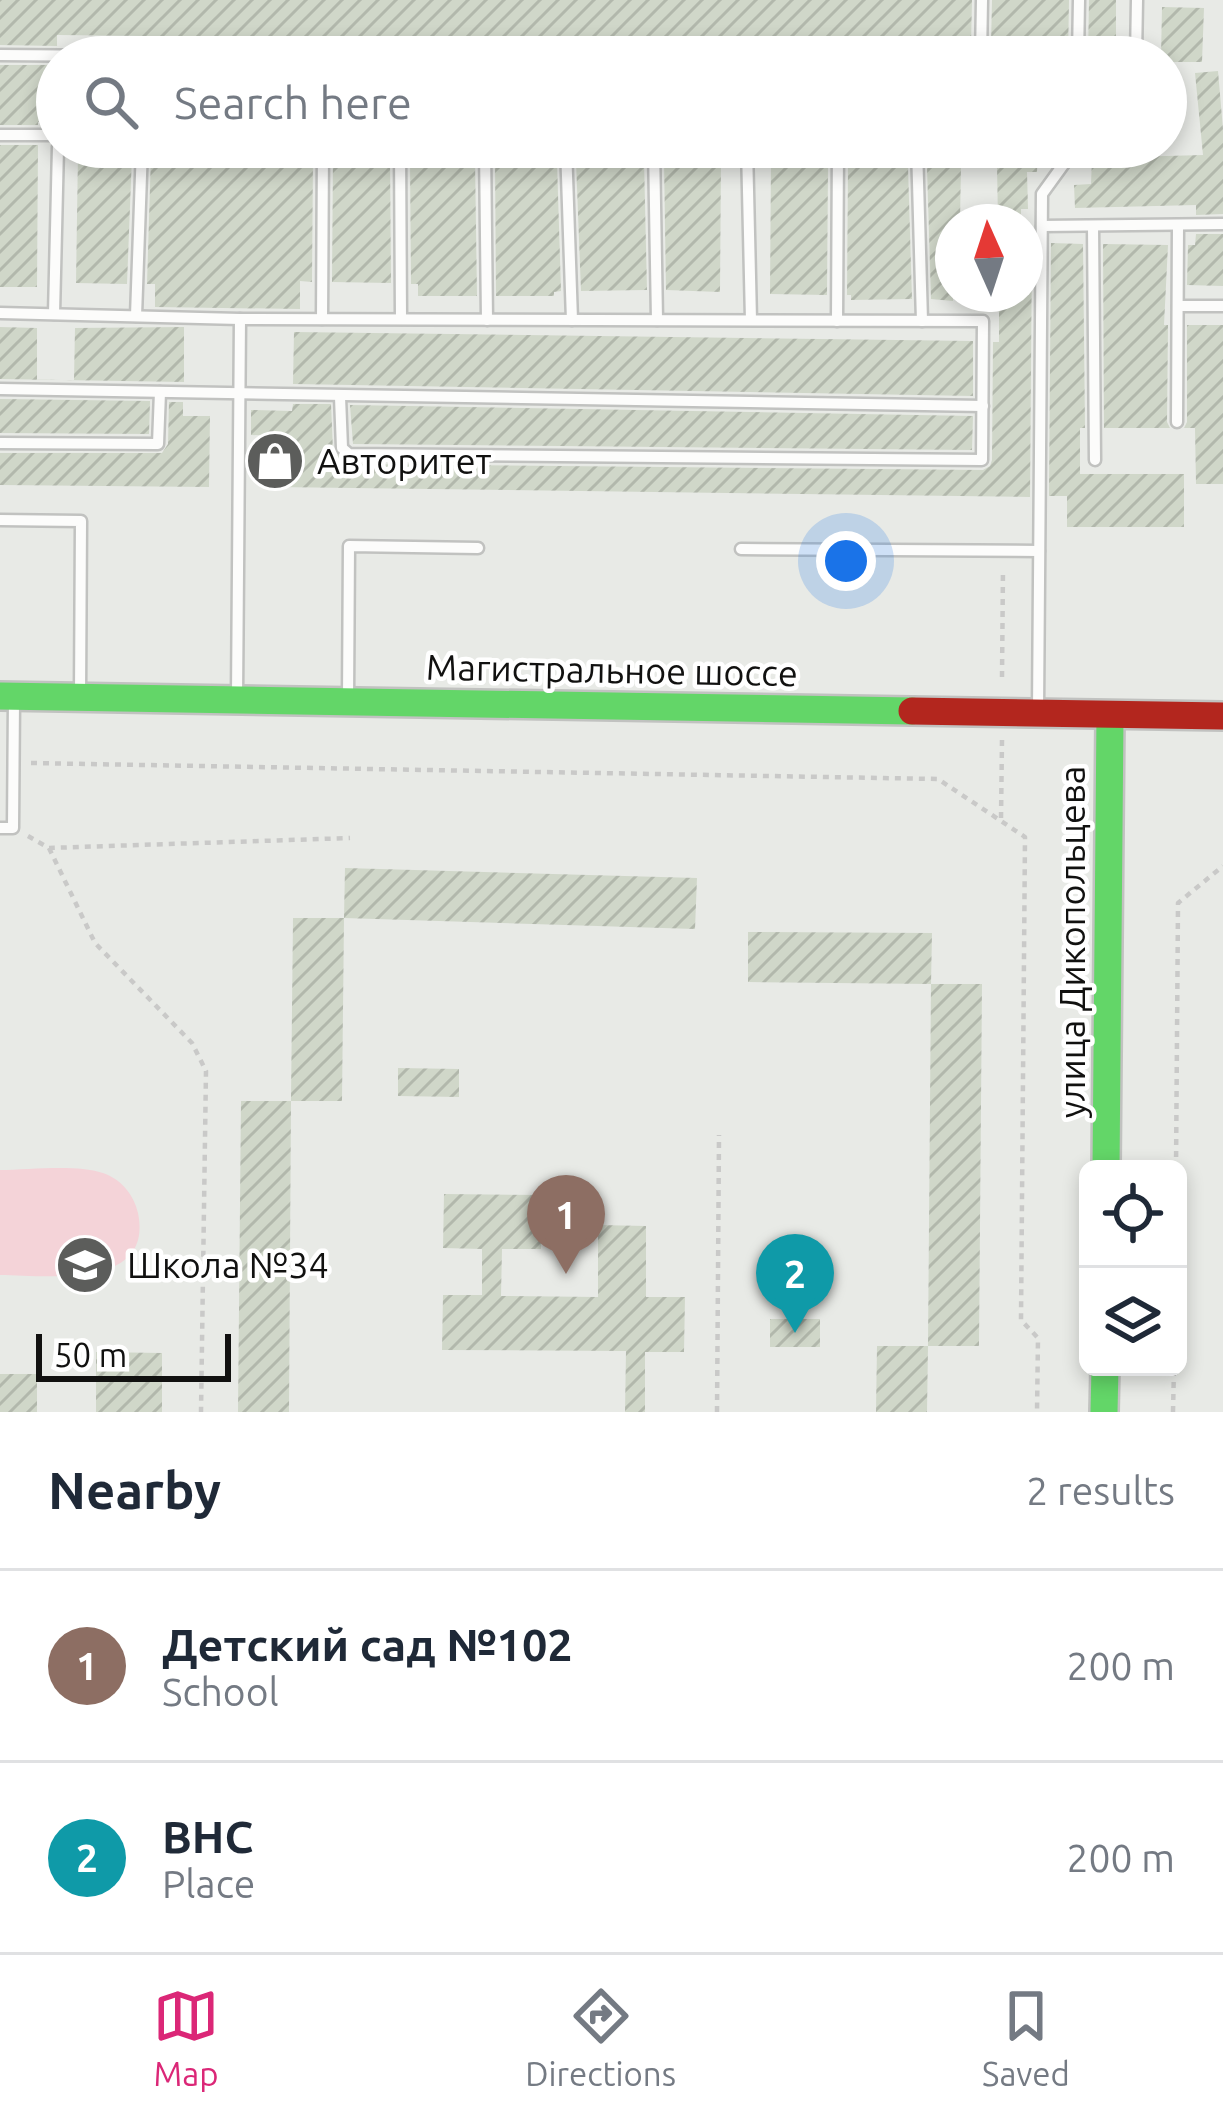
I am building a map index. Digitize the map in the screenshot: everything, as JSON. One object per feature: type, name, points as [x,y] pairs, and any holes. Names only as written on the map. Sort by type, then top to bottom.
[{"type":"main road","name":"Магистральное шоссе","points":[[7,696],[1223,716]]},
{"type":"main road","name":"улица Дикопольцева","points":[[1106,1160],[1110,715]]},
{"type":"main road","points":[[1104,1412],[1105,1376]]},
{"type":"lane","points":[[981,36],[982,0]]},
{"type":"lane","points":[[1078,36],[1079,0]]},
{"type":"lane","points":[[1136,36],[1137,0]]},
{"type":"lane","points":[[0,55],[36,55]]},
{"type":"lane","points":[[0,135],[36,135]]},
{"type":"lane","points":[[54,314],[57,168]]},
{"type":"lane","points":[[136,316],[141,168]]},
{"type":"lane","points":[[322,319],[323,168]]},
{"type":"lane","points":[[400,168],[401,319]]},
{"type":"lane","points":[[485,168],[487,320]]},
{"type":"lane","points":[[567,168],[572,320]]},
{"type":"lane","points":[[655,168],[657,320]]},
{"type":"lane","points":[[747,168],[751,320]]},
{"type":"lane","points":[[836,321],[838,168]]},
{"type":"lane","points":[[918,168],[922,321]]},
{"type":"lane","points":[[1042,204],[1042,194],[1062,168]]},
{"type":"lane","points":[[1043,226],[1223,224]]},
{"type":"lane","points":[[1093,226],[1095,460]]},
{"type":"lane","points":[[1177,422],[1178,226]]},
{"type":"lane","points":[[1178,306],[1223,306]]},
{"type":"lane","points":[[1037,714],[1041,312]]},
{"type":"lane","points":[[0,314],[983,321],[982,460],[350,454],[342,448],[340,397]]},
{"type":"lane","points":[[237,700],[240,319]]},
{"type":"lane","points":[[0,389],[983,406]]},
{"type":"lane","points":[[0,443],[158,444],[160,392]]},
{"type":"lane","points":[[0,520],[81,521],[80,697]]},
{"type":"lane","points":[[347,701],[349,546],[478,548]]},
{"type":"lane","points":[[741,549],[1039,551]]},
{"type":"lane","points":[[6,828],[14,763],[7,696]]},
{"type":"path","points":[[1002,677],[1003,551]]},
{"type":"path","points":[[1001,740],[1001,820]]},
{"type":"path","points":[[14,763],[938,779],[1025,837],[1021,1320],[1038,1337],[1037,1412]]},
{"type":"path","points":[[6,828],[49,848],[350,838]]},
{"type":"path","points":[[49,848],[95,943],[192,1043],[206,1071],[201,1412]]},
{"type":"path","points":[[1176,1160],[1178,903],[1223,866]]},
{"type":"path","points":[[717,1412],[719,1136]]},
{"type":"path","points":[[1173,1412],[1174,1376]]},
{"type":"shaded area","points":[[79,1169],[116,1179],[130,1194],[138,1213],[138,1238],[129,1256],[92,1273],[0,1275],[0,1170]]},
{"type":"building","points":[[0,0],[972,0],[971,36],[57,35],[36,36],[36,46],[0,45]]},
{"type":"building","points":[[992,0],[1069,0],[1068,36],[991,36]]},
{"type":"building","points":[[1089,0],[1116,0],[1116,36],[1088,36]]},
{"type":"building","points":[[1162,7],[1204,8],[1202,62],[1187,62],[1187,36],[1161,36]]},
{"type":"building","points":[[0,65],[36,65],[36,125],[0,125]]},
{"type":"building","points":[[1218,71],[1223,214],[1196,215],[1196,205],[1075,208],[1074,185],[1091,184],[1092,168],[1187,168],[1187,155],[1203,155],[1195,73]]},
{"type":"building","points":[[0,145],[36,145],[37,287],[0,287]]},
{"type":"building","points":[[78,168],[131,168],[127,284],[76,283]]},
{"type":"building","points":[[151,168],[313,168],[312,282],[300,281],[300,309],[155,307],[155,284],[147,284]]},
{"type":"building","points":[[333,168],[390,168],[391,283],[332,282]]},
{"type":"building","points":[[410,168],[475,168],[477,296],[418,296],[418,284],[411,284]]},
{"type":"building","points":[[495,168],[557,168],[561,291],[554,296],[496,296]]},
{"type":"building","points":[[576,168],[644,168],[647,290],[581,291]]},
{"type":"building","points":[[664,168],[721,168],[720,292],[666,290]]},
{"type":"building","points":[[771,168],[828,168],[827,295],[770,294]]},
{"type":"building","points":[[848,168],[908,168],[912,299],[851,300],[847,295]]},
{"type":"building","points":[[927,168],[961,168],[960,204],[935,204],[935,299],[931,299]]},
{"type":"building","points":[[997,168],[1037,168],[1037,172],[1027,172],[1028,204],[998,204]]},
{"type":"building","points":[[1196,234],[1223,234],[1223,286],[1187,285],[1188,245],[1195,245]]},
{"type":"building","points":[[1051,243],[1083,244],[1085,428],[1080,428],[1080,474],[1184,474],[1184,527],[1067,527],[1067,496],[1049,496]]},
{"type":"building","points":[[1103,244],[1168,245],[1164,325],[1168,325],[1170,428],[1104,428]]},
{"type":"building","points":[[999,312],[1031,312],[1030,497],[275,487],[276,436],[251,435],[251,410],[292,411],[293,404],[331,404],[333,451],[349,464],[983,470],[992,460],[993,342],[999,342]]},
{"type":"building","points":[[1187,325],[1223,325],[1223,484],[1196,484],[1195,428],[1184,428]]},
{"type":"building","points":[[0,327],[37,328],[37,380],[0,379]]},
{"type":"building","points":[[184,327],[184,382],[61,380],[74,380],[75,328]]},
{"type":"building","points":[[294,332],[973,341],[973,396],[293,384]]},
{"type":"building","points":[[0,399],[150,401],[149,434],[0,433]]},
{"type":"building","points":[[169,402],[183,402],[183,416],[210,416],[209,487],[0,485],[0,453],[162,453],[168,444]]},
{"type":"building","points":[[350,405],[973,416],[972,450],[353,444]]},
{"type":"building","points":[[345,868],[697,878],[695,929],[344,918]]},
{"type":"building","points":[[293,918],[344,918],[342,1101],[291,1101]]},
{"type":"building","points":[[748,932],[932,933],[931,984],[748,982]]},
{"type":"building","points":[[931,984],[982,984],[979,1346],[928,1346]]},
{"type":"building","points":[[398,1068],[459,1069],[459,1097],[398,1096]]},
{"type":"building","points":[[241,1101],[291,1101],[289,1412],[238,1412]]},
{"type":"building","points":[[444,1194],[541,1195],[541,1249],[502,1249],[501,1296],[598,1297],[598,1225],[646,1226],[646,1297],[685,1297],[684,1352],[645,1352],[645,1412],[625,1412],[626,1351],[442,1350],[443,1295],[482,1295],[482,1249],[443,1248]]},
{"type":"building","points":[[770,1319],[820,1319],[820,1347],[770,1347]]},
{"type":"building","points":[[877,1346],[928,1346],[927,1412],[876,1412]]},
{"type":"building","points":[[96,1352],[162,1353],[162,1412],[96,1412]]},
{"type":"building","points":[[0,1374],[37,1374],[37,1412],[0,1412]]},
{"type":"traffic: fast","points":[[0,696],[912,711]]},
{"type":"traffic: fast","points":[[1106,1160],[1110,715]]},
{"type":"traffic: fast","points":[[1104,1412],[1105,1376]]},
{"type":"traffic: jam","points":[[912,711],[1223,716]]},
{"type":"place","name":"Авторитет","points":[[275,461]]},
{"type":"place","name":"Школа №34","points":[[85,1265]]},
{"type":"place","name":"Детский сад №102","points":[[566,1274]]},
{"type":"place","name":"ВНС","points":[[795,1333]]}]
